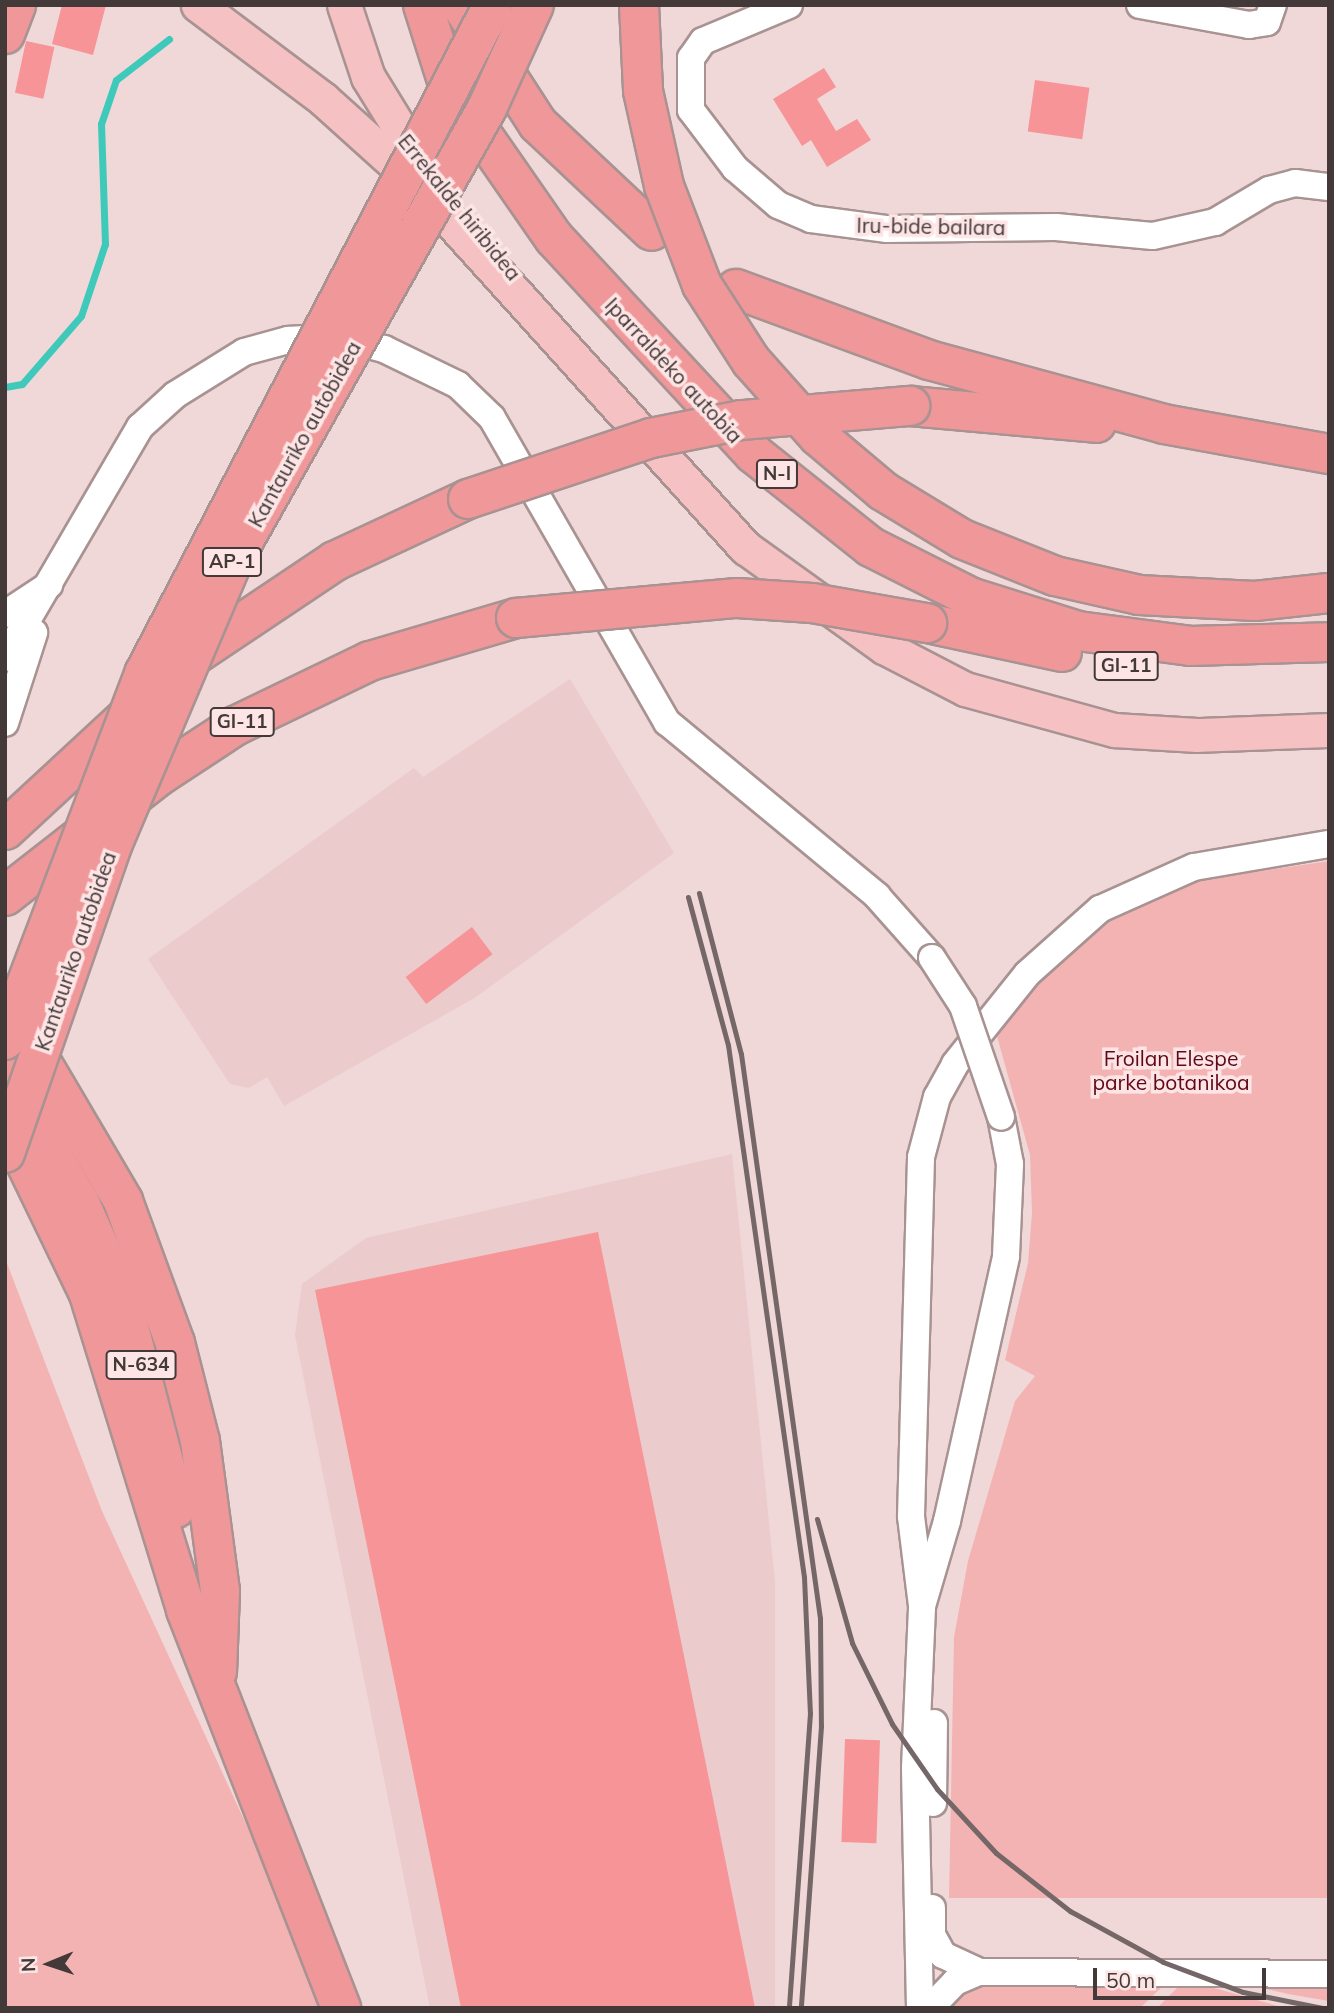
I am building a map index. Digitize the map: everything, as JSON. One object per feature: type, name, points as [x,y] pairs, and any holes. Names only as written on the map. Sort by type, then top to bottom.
[{"type":"highway","name":"Iparraldeko autobia","points":[[422,5],[449,88],[554,239],[754,454],[871,547],[970,597],[1078,631],[1190,646],[1329,642]]},
{"type":"highway","points":[[461,5],[538,124],[652,231]]},
{"type":"highway","name":"Kantauriko autobidea","points":[[5,1040],[145,672],[493,5]]},
{"type":"highway","name":"Kantauriko autobidea","points":[[9,1138],[113,843],[234,558],[486,108],[534,5]]},
{"type":"highway","name":"N-I","points":[[639,5],[643,91],[664,186],[702,285],[751,360],[818,436],[873,484],[962,539],[1055,576],[1139,596],[1255,601],[1329,593]]},
{"type":"highway","points":[[736,289],[929,360],[1164,424],[1329,454]]},
{"type":"highway","points":[[5,830],[193,656],[335,561],[468,499],[651,438],[742,420],[910,406],[1164,424]]},
{"type":"highway","name":"GI-11","points":[[5,896],[160,775],[235,726],[370,661],[516,618],[737,598],[812,603],[1179,672],[1282,672],[1329,664]]},
{"type":"highway","points":[[5,1003],[99,1152],[175,1343],[200,1441],[220,1591],[216,1681]]},
{"type":"highway","name":"N-634","points":[[5,1073],[80,1203],[121,1296],[159,1429],[216,1681],[341,2008]]},
{"type":"highway","points":[[9,1138],[89,1294],[160,1533],[216,1681]]},
{"type":"main road","points":[[198,5],[323,99],[414,181],[579,359],[746,548],[884,648],[965,689],[1114,730],[1197,735],[1329,730]]},
{"type":"main road","name":"Errekalde hiribidea","points":[[344,5],[368,77],[417,161],[579,359]]},
{"type":"street","name":"Iru-bide bailara","points":[[789,5],[703,41],[691,58],[691,110],[735,168],[778,205],[811,219],[887,229],[1055,227],[1153,236],[1214,222],[1269,190],[1295,183],[1329,187]]},
{"type":"street","points":[[1140,5],[1248,25],[1266,22],[1273,5]]},
{"type":"street","points":[[5,658],[139,427],[175,395],[244,352],[337,337],[427,368],[458,385],[492,418],[648,696],[694,744],[877,896],[932,958],[963,1006],[1001,1117],[1010,1164],[1006,1256],[947,1521],[922,1606]]},
{"type":"street","points":[[5,614],[50,584]]},
{"type":"street","points":[[5,723],[50,584]]},
{"type":"street","points":[[920,2008],[915,1768],[922,1606],[911,1516],[921,1157],[937,1097],[955,1064],[1027,974],[1100,909],[1194,867],[1329,844]]},
{"type":"street","points":[[947,1521],[934,1651],[932,1926],[943,1955],[979,1972]]},
{"type":"street","points":[[930,2008],[955,1982],[979,1972],[1329,1974]]},
{"type":"shaded area","points":[[570,679],[674,853],[476,997],[284,1106],[267,1077],[249,1088],[230,1084],[148,959],[414,768],[423,777]]},
{"type":"shaded area","points":[[732,1154],[775,1582],[775,2008],[430,2008],[295,1335],[302,1284],[366,1238]]},
{"type":"green space","name":"Froilan Elespe parke botanikoa","points":[[1329,861],[1329,1898],[949,1898],[954,1637],[968,1561],[1015,1401],[1035,1376],[1005,1360],[1028,1263],[1032,1213],[1030,1155],[995,1029],[1053,963],[1124,909],[1187,882]]},
{"type":"green space","points":[[5,1258],[102,1511],[315,1974],[324,2008],[5,2008]]},
{"type":"green space","points":[[1182,1983],[1200,1984],[1285,2008],[1157,2008]]},
{"type":"green space","points":[[1164,1985],[1140,2008],[946,2008],[972,1986]]},
{"type":"green space","points":[[1254,1986],[1329,1986],[1329,2001],[1288,1994]]},
{"type":"building","points":[[62,5],[106,5],[93,55],[52,44]]},
{"type":"building","points":[[26,41],[54,47],[43,99],[15,93]]},
{"type":"building","points":[[824,68],[836,87],[817,99],[836,131],[857,119],[871,140],[827,167],[811,140],[802,146],[773,99]]},
{"type":"building","points":[[1035,80],[1089,88],[1082,139],[1028,131]]},
{"type":"building","points":[[472,927],[492,954],[426,1004],[406,977]]},
{"type":"building","points":[[598,1232],[755,2008],[461,2008],[315,1290]]},
{"type":"building","points":[[845,1739],[880,1740],[876,1843],[841,1842]]},
{"type":"waterway","points":[[5,387],[22,384],[81,316],[105,244],[101,124],[116,80],[169,39]]},
{"type":"railway","points":[[699,893],[741,1054],[820,1618],[821,1726],[801,2008]]},
{"type":"railway","points":[[688,897],[728,1045],[804,1577],[810,1713],[789,2008]]},
{"type":"railway","points":[[817,1519],[852,1643],[892,1724],[937,1789],[996,1853],[1070,1911],[1163,1962],[1243,1992],[1322,2008]]}]
